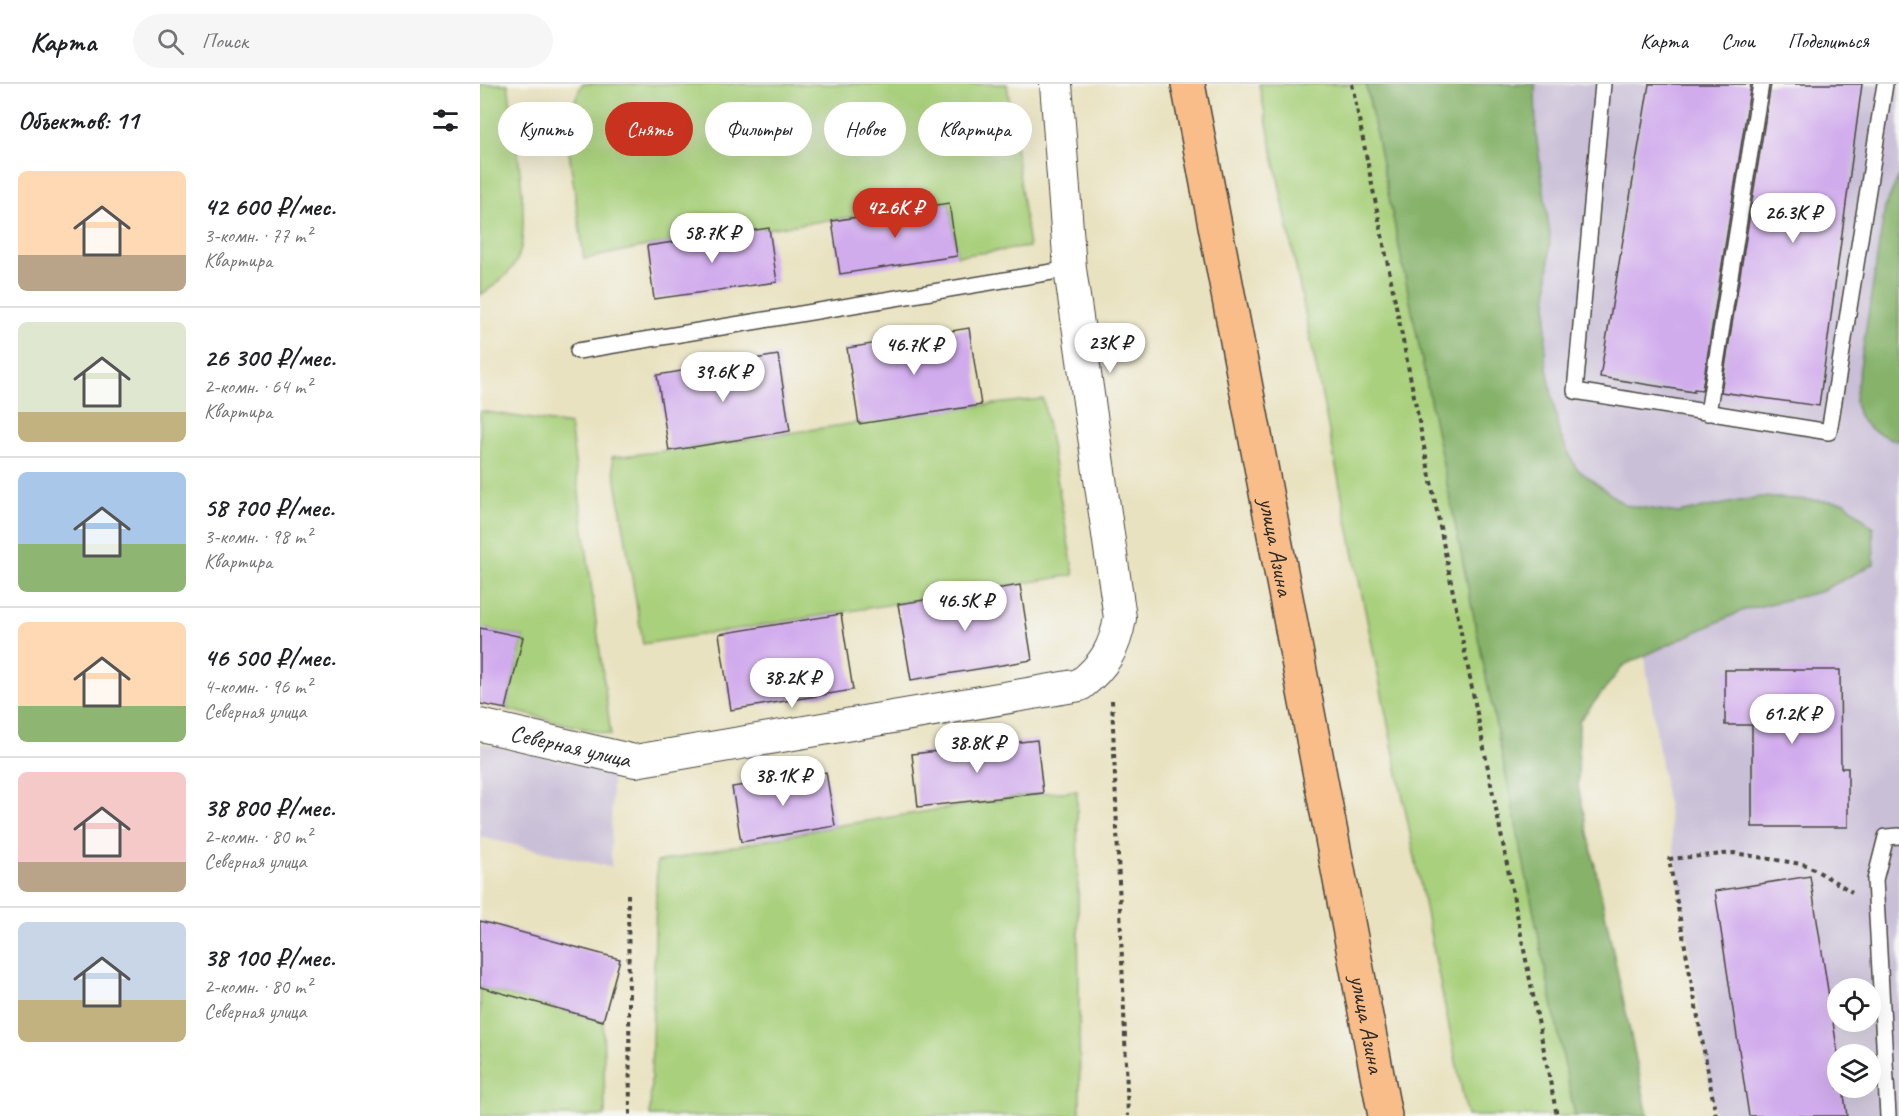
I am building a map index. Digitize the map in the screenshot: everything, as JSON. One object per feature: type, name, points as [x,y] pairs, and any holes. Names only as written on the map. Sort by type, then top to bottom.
[{"type":"main road","name":"улица Азина","points":[[1188,84],[1385,1116]]},
{"type":"street","points":[[1056,84],[1070,269],[1120,618],[1117,638],[1110,654]]},
{"type":"street","name":"Северная улица","points":[[480,725],[635,761],[1080,685],[1097,671],[1110,654]]},
{"type":"lane","points":[[1603,84],[1575,391],[1829,432],[1885,84]]},
{"type":"lane","points":[[1708,413],[1761,84]]},
{"type":"lane","points":[[578,351],[1070,269]]},
{"type":"lane","points":[[1888,1116],[1875,880],[1886,837],[1899,836]]},
{"type":"path","points":[[1353,84],[1557,1116]]},
{"type":"path","points":[[1110,654],[1128,1116]]},
{"type":"path","points":[[1716,1116],[1669,859],[1734,854],[1807,865],[1876,906]]},
{"type":"path","points":[[628,894],[630,1116]]},
{"type":"shaded area","points":[[1452,84],[1899,84],[1899,1116],[1714,1116],[1638,612],[1572,611]]},
{"type":"shaded area","points":[[480,743],[612,772],[611,867],[480,837]]},
{"type":"green space","points":[[480,84],[508,84],[510,102],[498,102],[498,156],[517,156],[523,200],[521,245],[517,260],[510,270],[501,280],[480,295]]},
{"type":"green space","points":[[582,84],[1007,84],[1009,102],[918,102],[918,156],[1017,156],[1029,247],[957,256],[949,203],[647,246],[584,259],[570,156],[593,156],[593,102],[574,102]]},
{"type":"green space","points":[[1259,84],[1366,84],[1575,1116],[1467,1116]]},
{"type":"green space","points":[[1366,84],[1535,84],[1536,134],[1550,234],[1545,357],[1559,433],[1576,468],[1625,505],[1678,513],[1760,497],[1845,502],[1873,528],[1874,564],[1819,592],[1744,610],[1624,665],[1579,721],[1578,786],[1648,1116],[1575,1116]]},
{"type":"green space","points":[[1899,176],[1899,442],[1869,428],[1860,417],[1855,399],[1885,207]]},
{"type":"green space","points":[[1043,399],[1074,575],[643,644],[612,457],[935,411]]},
{"type":"green space","points":[[480,411],[570,425],[611,735],[506,709],[523,637],[480,628]]},
{"type":"green space","points":[[1077,791],[1080,1116],[650,1116],[657,862],[835,826],[1043,793]]},
{"type":"green space","points":[[480,987],[603,1021],[605,1116],[480,1116]]},
{"type":"building","points":[[1649,84],[1751,84],[1702,390],[1694,389],[1694,392],[1600,377]]},
{"type":"building","points":[[1771,84],[1862,84],[1819,406],[1721,392]]},
{"type":"building","points":[[949,203],[957,256],[840,274],[832,221]]},
{"type":"building","points":[[769,228],[777,282],[654,299],[647,246]]},
{"type":"building","points":[[969,328],[981,405],[859,424],[847,348]]},
{"type":"building","points":[[778,355],[790,431],[669,451],[657,375]]},
{"type":"building","points":[[1020,585],[1032,660],[911,680],[898,604]]},
{"type":"building","points":[[841,614],[853,690],[731,710],[719,634]]},
{"type":"building","points":[[480,628],[523,637],[506,709],[480,704]]},
{"type":"building","points":[[1725,670],[1840,670],[1841,768],[1848,768],[1848,827],[1752,827],[1752,725],[1725,725]]},
{"type":"building","points":[[1037,740],[1043,793],[918,807],[912,754]]},
{"type":"building","points":[[826,772],[835,826],[741,842],[732,787]]},
{"type":"building","points":[[1810,876],[1827,984],[1827,1032],[1835,1032],[1836,1044],[1827,1044],[1827,1098],[1844,1098],[1847,1116],[1749,1116],[1715,891]]},
{"type":"building","points":[[480,921],[620,959],[603,1021],[480,987]]}]
